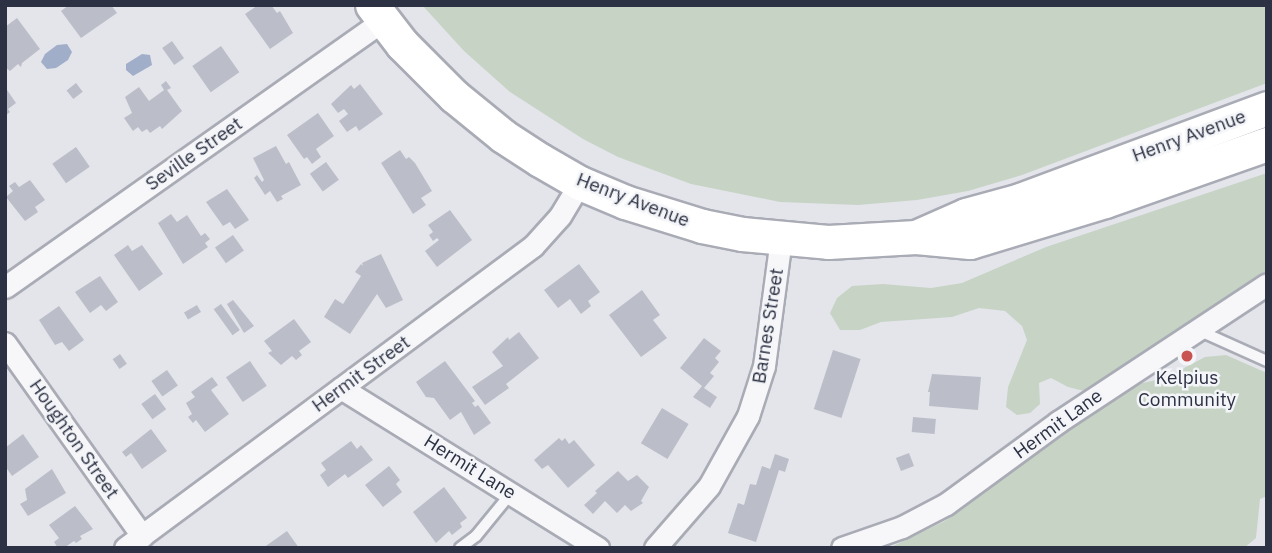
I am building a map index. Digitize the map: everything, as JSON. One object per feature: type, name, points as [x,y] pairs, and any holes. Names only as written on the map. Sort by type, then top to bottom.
[{"type":"main road","name":"Henry Avenue","points":[[378,13],[428,72],[482,120],[580,183],[681,220],[781,239],[828,242],[916,237],[970,242],[1138,190],[1267,144]]},
{"type":"main road","name":"Henry Avenue","points":[[916,237],[967,215],[1020,200],[1267,108]]},
{"type":"street","name":"Seville Street","points":[[5,287],[378,13]]},
{"type":"street","name":"Hermit Street","points":[[134,542],[533,246],[561,216],[580,183]]},
{"type":"street","name":"Barnes Street","points":[[654,548],[709,486],[748,416],[764,366],[781,239]]},
{"type":"street","name":"Hermit Lane","points":[[842,548],[902,527],[946,504],[1070,414],[1267,284]]},
{"type":"street","name":"Houghton Street","points":[[5,343],[134,542]]},
{"type":"street","name":"Hermit Lane","points":[[341,388],[598,548]]},
{"type":"lane","points":[[1198,330],[1267,361]]},
{"type":"lane","points":[[460,548],[476,536],[512,492]]},
{"type":"green space","points":[[422,5],[1267,5],[1267,83],[1022,175],[968,191],[917,200],[858,205],[780,202],[691,184],[618,157],[583,139],[510,92],[464,51]]},
{"type":"green space","points":[[1267,173],[1267,270],[1156,349],[1084,391],[1068,387],[1051,378],[1039,383],[1040,404],[1030,413],[1017,415],[1006,407],[1008,387],[1027,340],[1022,326],[1005,311],[979,308],[952,317],[881,322],[860,330],[840,330],[830,313],[837,298],[852,286],[883,284],[931,288],[962,283],[1046,247]]},
{"type":"green space","points":[[1226,355],[1267,373],[1267,496],[1260,499],[1256,538],[1244,548],[889,548],[945,521],[1039,449],[1134,385],[1165,378],[1205,357]]},
{"type":"water","points":[[67,44],[72,52],[68,60],[56,68],[47,69],[41,62],[45,54],[57,45]]},
{"type":"water","points":[[142,54],[150,55],[152,65],[133,76],[126,70],[126,64]]},
{"type":"building","points":[[69,5],[111,5],[117,13],[81,38],[61,11]]},
{"type":"building","points":[[258,5],[271,5],[277,13],[280,11],[293,33],[270,49],[245,14]]},
{"type":"building","points":[[17,18],[40,49],[22,63],[21,67],[18,64],[10,71],[5,67],[5,27]]},
{"type":"building","points":[[172,41],[184,58],[174,65],[162,48]]},
{"type":"building","points":[[221,46],[239,72],[211,92],[192,66]]},
{"type":"building","points":[[166,81],[171,88],[167,90],[182,111],[162,129],[160,126],[150,133],[147,129],[142,132],[138,127],[133,131],[124,118],[132,113],[125,97],[139,87],[149,101],[164,90],[161,85]]},
{"type":"building","points":[[76,83],[83,92],[73,99],[67,90]]},
{"type":"building","points":[[360,84],[383,114],[359,131],[356,126],[347,132],[339,121],[348,114],[344,109],[338,113],[331,104],[351,85],[354,89]]},
{"type":"building","points":[[5,87],[16,103],[8,109],[10,112],[5,116]]},
{"type":"building","points":[[318,113],[334,136],[316,149],[321,157],[312,164],[307,157],[304,159],[287,135]]},
{"type":"building","points":[[276,146],[286,164],[289,162],[301,185],[281,196],[283,199],[277,202],[270,191],[265,195],[254,178],[257,175],[262,182],[264,180],[253,158]]},
{"type":"building","points":[[76,147],[90,167],[66,183],[52,164]]},
{"type":"building","points":[[400,150],[406,159],[409,157],[415,163],[432,191],[421,198],[426,205],[413,214],[381,163]]},
{"type":"building","points":[[326,162],[339,180],[323,192],[310,174]]},
{"type":"building","points":[[30,180],[45,200],[35,207],[38,212],[25,221],[6,197],[13,191],[9,186],[15,182],[19,187]]},
{"type":"building","points":[[227,189],[249,220],[235,229],[230,222],[223,226],[206,202]]},
{"type":"building","points":[[450,210],[472,240],[437,267],[425,251],[439,240],[437,238],[433,241],[429,235],[433,232],[428,225]]},
{"type":"building","points":[[171,214],[177,222],[187,215],[201,236],[205,233],[210,239],[205,243],[208,247],[183,264],[158,223]]},
{"type":"building","points":[[233,235],[244,251],[226,263],[215,248]]},
{"type":"building","points":[[128,245],[132,251],[142,245],[163,274],[139,291],[114,255]]},
{"type":"building","points":[[381,254],[403,300],[386,308],[377,294],[350,334],[324,317],[335,299],[343,304],[361,276],[355,272],[361,264],[363,266],[362,263]]},
{"type":"building","points":[[579,264],[600,292],[588,301],[591,306],[581,314],[570,299],[558,308],[544,290]]},
{"type":"building","points":[[100,276],[118,302],[106,311],[101,305],[90,313],[75,292]]},
{"type":"building","points":[[642,290],[660,315],[653,320],[667,338],[641,357],[609,315]]},
{"type":"building","points":[[233,300],[254,326],[244,333],[227,304]]},
{"type":"building","points":[[221,304],[240,330],[233,335],[214,309]]},
{"type":"building","points":[[197,305],[201,312],[188,319],[184,312]]},
{"type":"building","points":[[59,306],[84,340],[69,351],[62,342],[55,345],[39,320]]},
{"type":"building","points":[[294,319],[311,342],[299,351],[302,355],[296,360],[292,356],[281,365],[268,353],[272,351],[264,341]]},
{"type":"building","points":[[519,332],[539,358],[506,384],[509,388],[485,405],[472,387],[503,366],[492,352],[508,337],[509,340]]},
{"type":"building","points":[[704,338],[721,351],[715,358],[719,362],[710,373],[714,376],[704,388],[717,397],[710,408],[693,397],[702,386],[680,368]]},
{"type":"building","points":[[833,350],[861,359],[841,418],[814,409]]},
{"type":"building","points":[[120,354],[127,364],[120,369],[113,359]]},
{"type":"building","points":[[250,361],[267,386],[243,402],[226,377]]},
{"type":"building","points":[[445,361],[475,401],[472,403],[475,407],[478,405],[491,423],[474,435],[461,412],[450,420],[434,398],[426,397],[416,382]]},
{"type":"building","points":[[167,370],[178,386],[162,396],[151,381]]},
{"type":"building","points":[[932,374],[981,377],[978,410],[929,406],[928,392]]},
{"type":"building","points":[[212,377],[218,385],[211,390],[229,414],[205,432],[196,420],[193,423],[188,417],[192,414],[186,403],[195,397],[191,392]]},
{"type":"building","points":[[155,394],[166,409],[152,419],[141,404]]},
{"type":"building","points":[[662,408],[689,424],[667,459],[641,443]]},
{"type":"building","points":[[913,417],[936,419],[935,434],[912,432]]},
{"type":"building","points":[[151,429],[167,451],[142,469],[131,453],[126,457],[122,452]]},
{"type":"building","points":[[23,434],[39,457],[12,476],[5,466],[5,448]]},
{"type":"building","points":[[559,438],[562,441],[565,438],[569,444],[574,440],[595,465],[568,488],[548,465],[542,469],[534,460]]},
{"type":"building","points":[[351,441],[357,449],[361,445],[373,460],[348,478],[345,474],[328,487],[320,475],[326,470],[321,463]]},
{"type":"building","points":[[909,453],[914,466],[901,471],[896,458]]},
{"type":"building","points":[[775,454],[789,459],[785,472],[779,470],[756,542],[728,533],[738,503],[744,505],[750,484],[756,485],[762,466],[770,469]]},
{"type":"building","points":[[389,466],[400,480],[396,484],[402,492],[383,507],[365,485]]},
{"type":"building","points":[[52,469],[66,493],[28,516],[20,504],[27,500],[25,489]]},
{"type":"building","points":[[618,471],[628,481],[637,475],[649,487],[641,501],[643,503],[631,511],[625,505],[617,513],[605,501],[593,514],[584,505],[597,493],[595,491]]},
{"type":"building","points":[[444,487],[467,518],[460,523],[462,527],[452,535],[449,531],[436,543],[413,512]]},
{"type":"building","points":[[75,506],[93,529],[80,536],[82,539],[76,543],[74,541],[64,548],[58,548],[54,542],[59,538],[49,525]]},
{"type":"building","points":[[287,531],[299,548],[263,548]]},
{"type":"place","name":"Kelpius Community","points":[[1187,356]]}]
